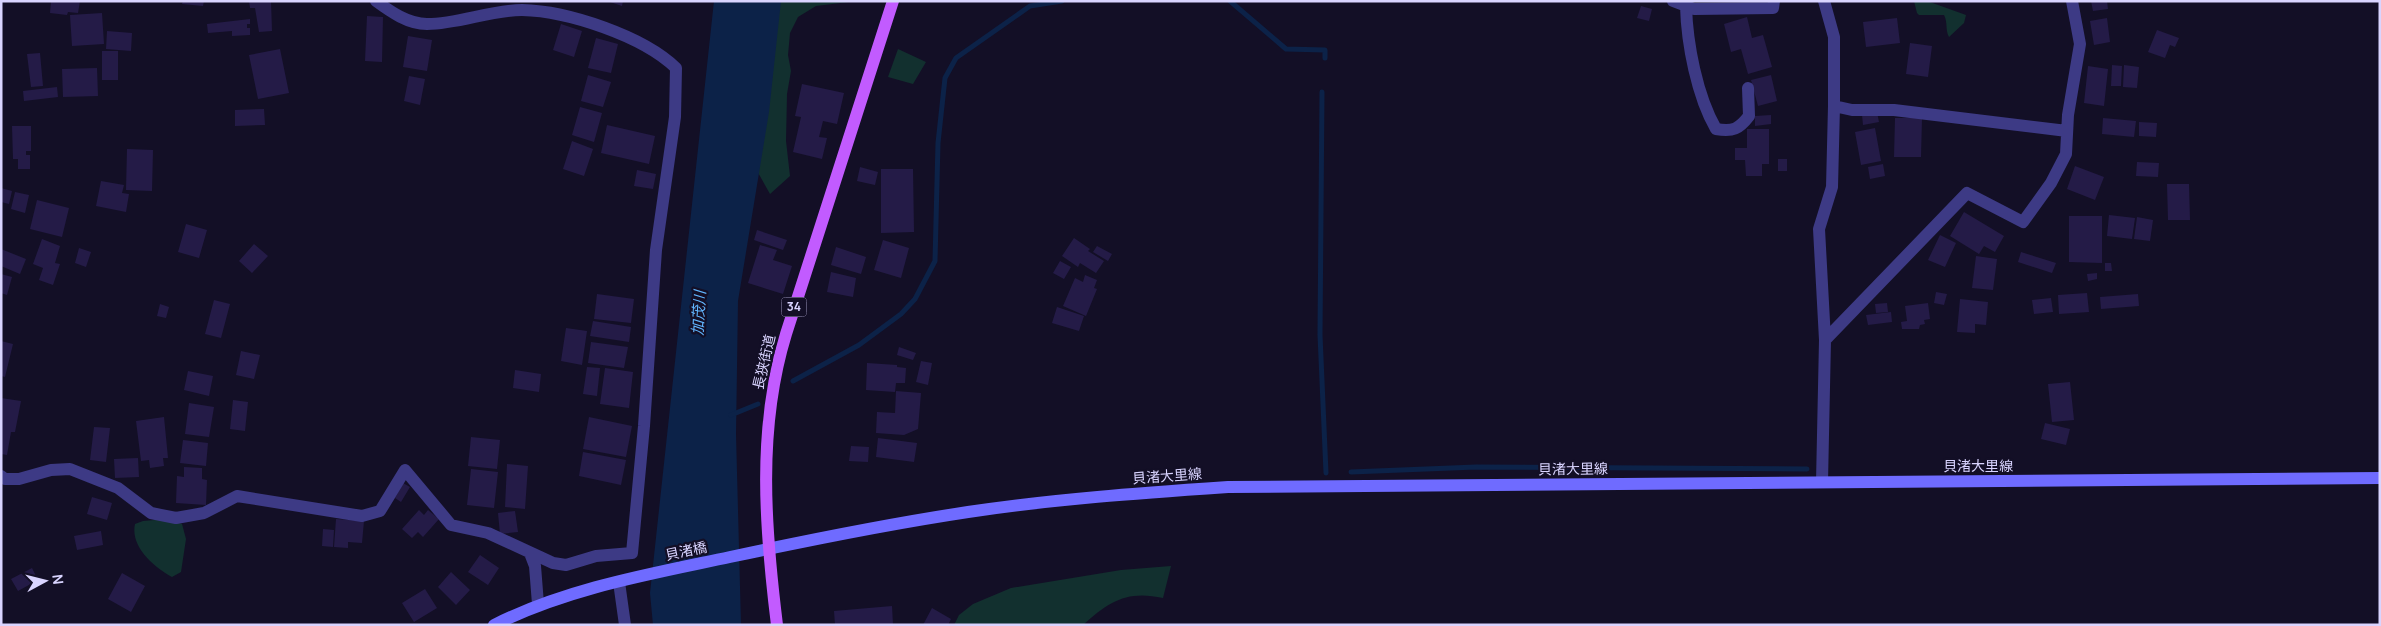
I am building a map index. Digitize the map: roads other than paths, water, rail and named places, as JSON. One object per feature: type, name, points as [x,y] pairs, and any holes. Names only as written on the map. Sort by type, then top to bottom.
[{"type":"main road","name":"長狭街道","points":[[777,625],[770,549],[766,453],[771,394],[779,357],[893,1]]},
{"type":"street","points":[[1,476],[5,479],[19,479],[51,470],[70,469],[118,488],[151,513],[176,518],[204,513],[237,496],[362,516],[380,511],[405,470],[451,525],[488,533],[553,563],[566,564],[596,556],[632,553],[644,426],[656,250],[675,117],[676,68],[663,55],[589,21],[521,10],[426,24],[396,16],[376,1]]},
{"type":"street","points":[[1673,1],[1694,9],[1773,8],[1774,1]]},
{"type":"street","points":[[1822,482],[1825,340],[1819,230],[1832,187],[1834,106],[1834,37],[1824,1]]},
{"type":"street","points":[[1825,340],[1967,193],[2023,222],[2051,183],[2066,154],[2067,131],[2080,44],[2072,1]]},
{"type":"street","points":[[1686,6],[1690,45],[1708,113],[1716,129],[1732,131],[1750,116],[1748,88]]},
{"type":"street","points":[[1834,106],[1852,110],[1894,110],[2067,131]]},
{"type":"street","name":"貝渚大里線","points":[[749,553],[904,522],[969,512],[1139,493],[1218,487],[2380,478]]},
{"type":"street","points":[[530,553],[535,566],[538,604]]},
{"type":"street","name":"貝渚橋","points":[[494,625],[538,604],[624,581],[749,553]]},
{"type":"street","points":[[624,581],[624,625]]},
{"type":"water","name":"加茂川","points":[[714,1],[781,1],[769,112],[738,301],[736,434],[741,625],[653,625],[650,593]]},
{"type":"waterway","points":[[793,381],[859,345],[901,314],[915,299],[935,261],[938,143],[945,78],[956,58],[1030,6],[1062,1]]},
{"type":"waterway","points":[[1230,1],[1286,49],[1325,50],[1325,58]]},
{"type":"waterway","points":[[1322,92],[1320,335],[1326,473]]},
{"type":"waterway","points":[[731,415],[758,404]]},
{"type":"waterway","points":[[1351,472],[1476,467],[1807,469]]}]
